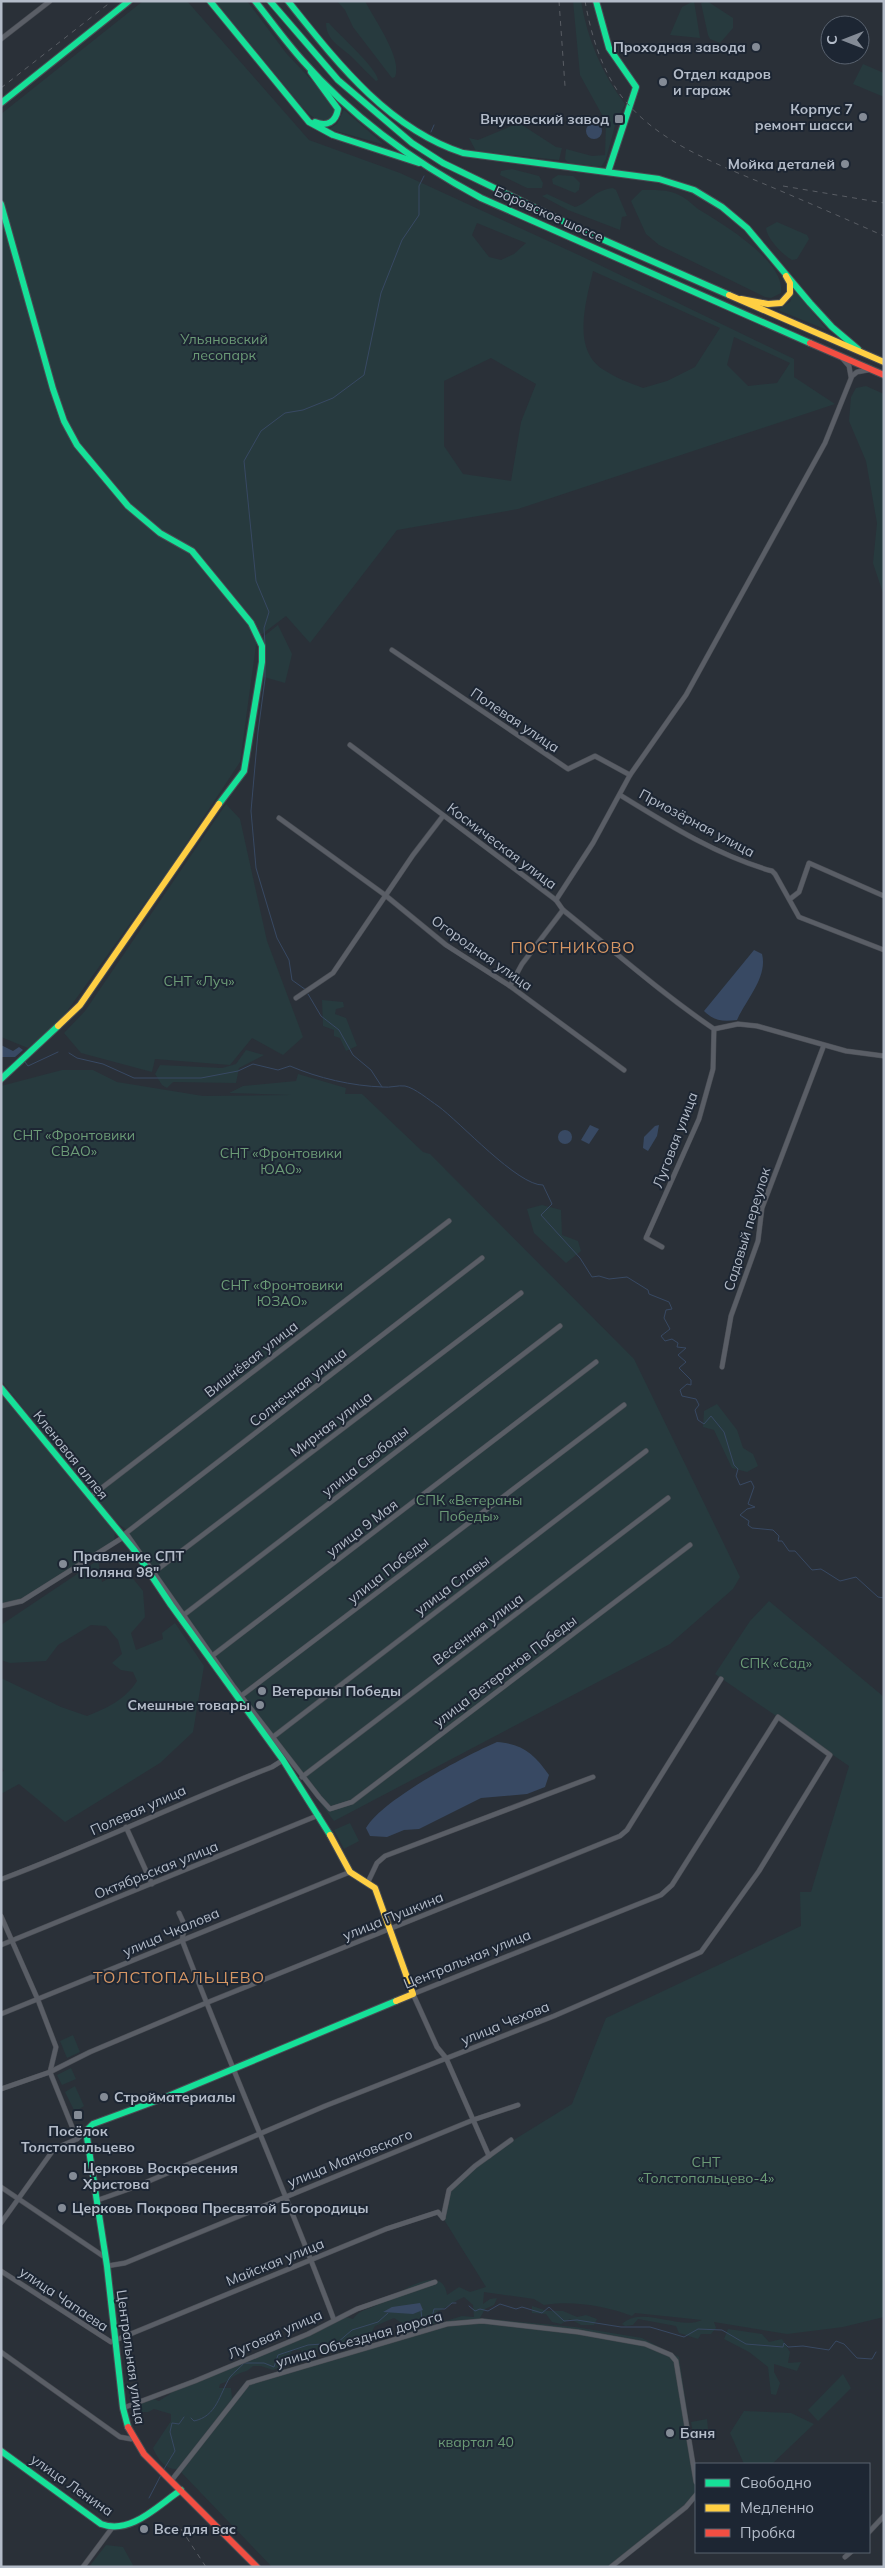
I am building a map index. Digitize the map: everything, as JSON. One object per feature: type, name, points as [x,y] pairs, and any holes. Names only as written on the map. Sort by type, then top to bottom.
[{"type":"street","points":[[1,39],[50,1]]},
{"type":"street","points":[[1,103],[129,1]]},
{"type":"street","points":[[210,1],[298,111],[309,122],[325,132],[420,164]]},
{"type":"street","name":"Боровское шоссе","points":[[255,1],[307,67],[371,127],[420,164],[481,198],[884,375]]},
{"type":"street","name":"Боровское шоссе","points":[[270,1],[338,80],[378,116],[425,152],[466,176],[579,229],[884,362]]},
{"type":"street","points":[[288,1],[328,51],[358,83],[398,118],[434,143],[463,153],[666,181],[697,192],[748,227],[827,323],[865,354]]},
{"type":"street","points":[[596,1],[608,49],[636,87],[608,172]]},
{"type":"street","points":[[298,111],[324,125],[332,122],[338,113],[337,104],[307,67]]},
{"type":"street","points":[[1,204],[53,389],[64,421],[77,445],[128,506],[160,533],[192,551],[251,623],[262,646],[262,662],[244,771],[197,833],[80,1004],[1,1078]]},
{"type":"street","points":[[738,298],[772,305],[784,302],[789,294],[790,285],[777,260]]},
{"type":"street","points":[[841,357],[848,365],[851,379]]},
{"type":"street","points":[[556,900],[620,795],[630,775],[686,695],[825,443],[851,379],[857,372],[872,370]]},
{"type":"street","name":"Полевая улица","points":[[392,650],[568,769],[595,756],[630,775]]},
{"type":"street","name":"Космическая улица","points":[[350,745],[556,900],[563,910],[634,966],[668,996],[714,1029]]},
{"type":"street","name":"Приозёрная улица","points":[[620,795],[660,820],[744,863],[772,871],[776,874],[799,917],[820,923],[884,950]]},
{"type":"street","points":[[296,998],[333,973],[385,895],[443,816]]},
{"type":"street","name":"Огородная улица","points":[[280,818],[385,895],[446,945],[510,986],[624,1070]]},
{"type":"street","points":[[790,899],[799,892],[809,863],[884,896]]},
{"type":"street","points":[[510,986],[522,964],[563,910]]},
{"type":"street","points":[[714,1029],[738,1024],[757,1026],[824,1045],[883,1057]]},
{"type":"street","name":"Луговая улица","points":[[662,1247],[646,1238],[699,1119],[713,1069],[714,1029]]},
{"type":"street","name":"Садовый переулок","points":[[722,1367],[731,1316],[758,1241],[762,1208],[824,1045]]},
{"type":"street","name":"Вишнёвая улица","points":[[90,1497],[449,1221]]},
{"type":"street","name":"Солнечная улица","points":[[1,1606],[22,1601],[124,1536],[482,1258]]},
{"type":"street","name":"Мирная улица","points":[[154,1572],[521,1293]]},
{"type":"street","name":"улица Свободы","points":[[185,1614],[560,1326]]},
{"type":"street","name":"улица 9 Мая","points":[[212,1656],[596,1362]]},
{"type":"street","name":"Кленовая аллея","points":[[1,1388],[135,1551],[283,1760],[320,1816],[350,1872]]},
{"type":"street","name":"улица Победы","points":[[240,1697],[624,1405]]},
{"type":"street","name":"улица Славы","points":[[273,1737],[646,1451]]},
{"type":"street","name":"Весенняя улица","points":[[302,1777],[668,1498]]},
{"type":"street","points":[[124,1536],[154,1572],[185,1614],[240,1697],[273,1737],[302,1777]]},
{"type":"street","name":"улица Ветеранов Победы","points":[[302,1777],[330,1809],[352,1802],[690,1545]]},
{"type":"street","name":"улица Пушкина","points":[[1,2089],[50,2072],[90,2052],[206,2003],[620,1836],[627,1830],[721,1679]]},
{"type":"street","name":"улица Чехова","points":[[98,2200],[135,2187],[261,2133],[554,2016],[701,1952],[759,1871],[830,1754],[778,1717]]},
{"type":"street","name":"Центральная улица","points":[[1,2222],[54,2149],[77,2139],[93,2124],[161,2099],[413,1994],[661,1895],[672,1885],[778,1717]]},
{"type":"street","name":"Полевая улица","points":[[2,1879],[65,1855],[193,1798],[272,1767],[283,1760]]},
{"type":"street","points":[[368,1882],[377,1863],[385,1856],[593,1777]]},
{"type":"street","name":"Октябрьская улица","points":[[1,1945],[320,1816]]},
{"type":"street","points":[[126,1828],[152,1884]]},
{"type":"street","points":[[350,1872],[375,1888],[413,1994],[436,2047],[446,2058],[489,2156],[512,2140]]},
{"type":"street","name":"улица Чкалова","points":[[1,2014],[350,1872]]},
{"type":"street","points":[[179,1912],[185,1926],[182,1940],[232,2068],[287,2195],[334,2320]]},
{"type":"street","points":[[1,1916],[13,1940],[56,2048],[50,2072],[77,2139]]},
{"type":"street","name":"улица Маяковского","points":[[107,2266],[126,2263],[287,2195],[473,2120],[518,2105]]},
{"type":"street","name":"Центральная улица","points":[[86,2131],[106,2258],[123,2408],[131,2439],[257,2567]]},
{"type":"street","name":"Майская улица","points":[[115,2341],[386,2229],[438,2212],[443,2218],[449,2190],[489,2156]]},
{"type":"street","points":[[1,2187],[106,2258]]},
{"type":"street","name":"улица Чапаева","points":[[1,2271],[107,2341],[115,2341]]},
{"type":"street","name":"Луговая улица","points":[[123,2408],[195,2381],[308,2334],[367,2305],[435,2282]]},
{"type":"street","name":"улица Объездная дорога","points":[[171,2481],[248,2383],[447,2324],[482,2321],[578,2332],[645,2344],[674,2358],[695,2476]]},
{"type":"street","points":[[1,2352],[120,2437],[131,2439]]},
{"type":"street","name":"улица Ленина","points":[[1,2451],[101,2524],[112,2528],[129,2526],[181,2490]]},
{"type":"street","points":[[611,2567],[686,2507],[695,2496]]},
{"type":"street","points":[[870,2531],[884,2516]]},
{"type":"street","points":[[83,2567],[112,2528]]},
{"type":"street","points":[[845,2557],[850,2553]]},
{"type":"green space","name":"Ульяновский лесопарк","points":[[143,1],[187,1],[309,140],[400,173],[583,257],[794,359],[794,377],[835,404],[518,509],[397,530],[310,643],[286,616],[257,638],[240,762],[168,871],[60,1021],[28,1048],[1,1037],[1,114]],"holes":[[[477,223],[526,243],[514,254],[501,260],[489,257],[472,235]],[[593,271],[720,328],[695,367],[667,381],[643,388],[618,378],[604,370],[594,361],[587,350],[584,338],[585,310]],[[734,337],[790,363],[777,383],[748,386],[727,365]],[[491,358],[536,384],[521,422],[511,481],[463,474],[444,446],[444,381]]]},
{"type":"green space","points":[[215,1],[247,1],[286,53],[332,102],[335,112],[332,119],[319,121],[301,106]]},
{"type":"green space","points":[[337,1],[365,1],[381,28],[395,60],[395,77],[392,78],[353,27],[345,10]]},
{"type":"green space","points":[[573,1],[581,1],[591,42],[609,80],[625,104],[616,122],[606,159],[601,167],[568,163],[565,159],[566,149],[592,156],[605,155],[606,122],[580,75]]},
{"type":"green space","points":[[694,1],[700,38],[670,35],[682,7]]},
{"type":"green space","points":[[707,1],[733,18],[733,28],[720,43],[710,39],[708,35],[701,3]]},
{"type":"green space","points":[[326,23],[329,23],[365,60],[378,80],[376,81],[332,39]]},
{"type":"green space","points":[[862,65],[865,65],[884,73],[884,97],[853,84]]},
{"type":"green space","points":[[344,110],[382,144],[329,129],[337,124]]},
{"type":"green space","points":[[519,123],[556,147],[562,148],[559,160],[476,151],[469,138],[478,140]]},
{"type":"green space","points":[[512,169],[539,176],[543,183],[542,188],[527,188],[500,175],[501,171]]},
{"type":"green space","points":[[558,175],[573,176],[580,183],[579,190],[575,193],[553,184],[552,179]]},
{"type":"green space","points":[[613,188],[616,190],[627,216],[622,217],[620,230],[568,210],[542,196],[547,194],[575,207],[601,191]]},
{"type":"green space","points":[[642,190],[665,191],[679,195],[736,233],[763,256],[773,268],[780,281],[781,293],[771,298],[765,297],[659,245],[646,234],[631,201]]},
{"type":"green space","points":[[777,222],[807,235],[809,239],[797,259],[792,260],[784,254],[769,237],[766,228]]},
{"type":"green space","points":[[795,290],[827,330],[778,310],[790,302]]},
{"type":"green space","points":[[866,386],[884,394],[884,596],[873,563],[877,523],[866,461],[849,421],[851,397],[856,388]]},
{"type":"green space","points":[[278,625],[292,654],[285,683],[264,677],[263,637]]},
{"type":"green space","name":"СНТ «Луч»","points":[[226,804],[240,819],[267,941],[303,1037],[283,1055],[252,1038],[230,1065],[155,1059],[152,1072],[81,1053],[64,1033],[85,1011]]},
{"type":"green space","points":[[322,1000],[343,1002],[344,1007],[336,1009],[335,1014],[346,1018],[357,1046],[346,1051],[340,1038],[334,1036],[334,1030],[323,1026]]},
{"type":"green space","points":[[246,1050],[264,1055],[239,1068],[236,1083],[173,1082],[167,1088],[162,1085],[155,1074],[160,1065],[222,1068],[236,1064]]},
{"type":"green space","name":"СПК «Ветераны Победы»","points":[[62,1070],[93,1070],[117,1082],[203,1096],[291,1095],[229,1093],[243,1086],[296,1081],[298,1074],[346,1088],[345,1094],[362,1094],[423,1152],[430,1154],[634,1359],[740,1577],[733,1589],[670,1644],[334,1821],[250,1710],[127,1530],[106,1515],[1,1380],[1,1086]]},
{"type":"green space","points":[[542,1205],[561,1210],[562,1235],[578,1241],[581,1251],[566,1263],[534,1233],[527,1209]]},
{"type":"green space","points":[[1,1393],[115,1533],[114,1541],[26,1597],[1,1605]]},
{"type":"green space","points":[[717,1404],[737,1430],[743,1448],[753,1454],[758,1466],[747,1472],[732,1468],[714,1430],[703,1427],[704,1411]]},
{"type":"green space","points":[[98,1560],[102,1582],[126,1570],[143,1591],[145,1617],[131,1633],[136,1650],[163,1639],[162,1633],[175,1623],[204,1666],[193,1732],[160,1763],[65,1822],[19,1784],[1,1794],[1,1772],[4,1771],[1,1766],[1,1678],[61,1707],[87,1716],[121,1698],[137,1681],[133,1672],[121,1670],[112,1663],[122,1654],[118,1640],[106,1626],[91,1625],[58,1645],[46,1661],[10,1663],[1,1660],[1,1625]]},
{"type":"green space","points":[[769,1601],[884,1697],[884,2317],[843,2327],[787,2334],[714,2322],[716,2328],[711,2334],[701,2334],[698,2339],[679,2333],[676,2326],[638,2319],[633,2325],[625,2326],[622,2324],[640,2317],[683,2323],[693,2323],[702,2320],[635,2313],[632,2316],[611,2309],[577,2304],[544,2305],[534,2299],[484,2292],[483,2304],[490,2299],[497,2298],[494,2305],[485,2309],[480,2318],[575,2327],[642,2338],[679,2357],[695,2463],[695,2498],[611,2567],[272,2567],[178,2469],[166,2466],[157,2456],[153,2448],[171,2421],[171,2414],[154,2409],[148,2412],[133,2412],[131,2402],[148,2397],[159,2401],[170,2394],[175,2386],[212,2372],[230,2368],[247,2357],[272,2351],[343,2316],[353,2319],[361,2311],[379,2304],[417,2283],[436,2280],[443,2285],[447,2295],[459,2287],[470,2292],[486,2287],[443,2218],[448,2190],[488,2156],[572,2104],[606,2018],[801,1926],[800,1892],[811,1892],[849,1766],[715,1674],[750,1621]],"holes":[[[464,2297],[473,2305],[474,2317],[462,2316],[411,2332],[436,2323],[440,2315],[436,2314],[436,2312]],[[394,2318],[402,2323],[399,2329],[404,2334],[246,2381],[232,2398],[231,2388],[219,2388],[220,2384],[253,2366],[261,2366],[273,2370],[281,2367],[293,2350],[302,2350],[292,2361],[309,2355],[315,2348],[319,2352],[340,2350],[344,2345],[371,2333],[375,2326]]]},
{"type":"green space","points":[[350,1823],[359,1841],[344,1849],[334,1830]]},
{"type":"green space","points":[[73,2035],[80,2052],[67,2058],[60,2041]]},
{"type":"green space","points":[[71,2068],[76,2079],[62,2085],[57,2075]]},
{"type":"green space","points":[[75,2086],[84,2106],[75,2112],[65,2092]]},
{"type":"green space","points":[[532,2306],[547,2311],[563,2311],[577,2317],[586,2315],[597,2319],[594,2325],[581,2325],[570,2319],[561,2324],[552,2322],[546,2314],[532,2313]]},
{"type":"green space","points":[[728,2329],[762,2334],[769,2342],[782,2339],[790,2352],[788,2363],[801,2362],[797,2371],[774,2364],[774,2372],[780,2383],[776,2395],[771,2394],[768,2367],[749,2352],[724,2339]]},
{"type":"green space","points":[[843,2374],[851,2388],[818,2421],[808,2410]]},
{"type":"green space","points":[[744,2411],[791,2413],[814,2424],[773,2463],[744,2463],[730,2433]]},
{"type":"green space","points":[[707,2419],[708,2429],[693,2433],[691,2422]]},
{"type":"green space","points":[[106,2545],[123,2547],[134,2567],[89,2567]]},
{"type":"water","points":[[594,123],[602,131],[594,139],[586,131]]},
{"type":"water","points":[[754,950],[762,954],[762,971],[737,1020],[723,1021],[711,1017],[704,1011]]},
{"type":"water","points":[[1,1045],[13,1051],[19,1047],[23,1050],[15,1057],[1,1057]]},
{"type":"water","points":[[590,1125],[599,1129],[589,1144],[581,1140]]},
{"type":"water","points":[[659,1125],[657,1136],[648,1151],[643,1148],[644,1137],[655,1126]]},
{"type":"water","points":[[562,1130],[568,1130],[572,1137],[568,1144],[562,1144],[558,1140],[558,1134]]},
{"type":"water","points":[[497,1742],[514,1745],[533,1756],[549,1775],[545,1787],[527,1794],[481,1798],[419,1829],[404,1830],[387,1837],[370,1836],[366,1828],[389,1804],[426,1779]]},
{"type":"water","points":[[420,2303],[423,2310],[413,2314],[383,2312],[392,2307]]},
{"type":"waterway","points":[[431,132],[434,125]]},
{"type":"waterway","points":[[265,645],[264,628],[269,612],[256,581],[244,461],[261,431],[285,413],[303,410],[333,398],[364,375],[381,293],[402,240],[419,215],[419,186],[424,176]]},
{"type":"waterway","points":[[265,654],[265,679],[251,811],[256,868],[277,938],[289,960],[292,980],[306,990]]},
{"type":"waterway","points":[[308,994],[321,1016],[339,1030],[353,1055],[371,1070],[382,1087]]},
{"type":"waterway","points":[[25,1062],[28,1066],[58,1052]]},
{"type":"waterway","points":[[69,1053],[77,1058],[103,1064],[134,1078],[201,1078],[238,1071],[253,1064],[278,1070],[290,1066],[324,1078],[347,1083],[386,1087],[405,1086],[422,1094],[448,1114],[505,1165],[532,1183],[543,1185],[552,1204],[541,1215],[580,1258],[592,1277],[599,1276],[609,1279],[627,1277],[648,1290],[649,1294],[669,1302],[672,1309],[666,1310],[664,1318],[670,1329],[661,1336],[665,1341],[672,1339],[678,1343],[677,1347],[686,1348],[678,1355],[686,1362],[679,1368],[691,1380],[691,1385],[687,1384],[680,1390],[682,1396],[696,1399],[699,1405],[695,1410],[698,1420],[704,1424],[711,1416],[724,1432],[734,1465],[738,1469],[736,1476],[740,1485],[751,1481],[754,1487],[748,1504],[755,1507],[747,1509],[740,1515],[749,1521],[748,1525],[752,1528],[773,1530],[779,1536],[778,1541],[782,1541],[789,1551],[795,1551],[812,1570],[821,1569],[840,1581],[856,1577],[878,1597],[884,1598]]},
{"type":"waterway","points":[[421,2311],[422,2319],[425,2323],[432,2318],[434,2309],[445,2309],[452,2303],[456,2303]]},
{"type":"waterway","points":[[469,2306],[475,2311],[480,2309],[488,2311],[500,2304],[516,2309],[522,2307],[542,2313],[549,2307],[564,2321],[577,2320],[621,2327],[650,2327],[684,2337],[698,2329],[722,2330],[746,2344],[783,2347],[784,2343],[788,2347],[803,2346],[829,2350],[836,2341],[844,2344],[857,2358],[872,2359],[876,2352]]},
{"type":"waterway","points":[[191,2418],[194,2421],[208,2415],[213,2410],[230,2377],[244,2363],[264,2363],[274,2367],[278,2355],[308,2345],[337,2343],[352,2330],[378,2322],[388,2313]]},
{"type":"waterway","points":[[164,2469],[175,2451],[170,2432],[172,2423],[179,2424],[184,2417]]},
{"type":"waterway","points":[[149,2498],[161,2475]]},
{"type":"railway","points":[[1,88],[112,1]]},
{"type":"railway","points":[[559,1],[565,86]]},
{"type":"railway","points":[[585,1],[593,37],[601,60],[612,82],[634,110],[650,125],[687,149],[728,169],[884,236]]},
{"type":"railway","points":[[783,186],[884,203]]},
{"type":"railway","points":[[181,2529],[206,2567]]},
{"type":"traffic: fast","points":[[1,103],[129,1]]},
{"type":"traffic: fast","points":[[210,1],[309,122],[333,135],[419,163]]},
{"type":"traffic: fast","points":[[255,1],[297,54],[342,101],[408,154],[456,184],[481,198],[810,343]]},
{"type":"traffic: fast","points":[[270,1],[338,80],[412,143],[443,163],[579,229],[729,295]]},
{"type":"traffic: fast","points":[[288,1],[344,69],[365,90],[410,127],[436,142],[463,153],[659,179],[694,190],[722,207],[747,228],[832,327],[858,349]]},
{"type":"traffic: fast","points":[[596,1],[609,48],[636,87],[608,172]]},
{"type":"traffic: fast","points":[[311,72],[338,109],[333,120],[327,124],[315,122]]},
{"type":"traffic: fast","points":[[1,204],[53,389],[64,421],[77,445],[128,506],[160,533],[192,551],[251,623],[262,646],[262,662],[244,771],[219,804]]},
{"type":"traffic: fast","points":[[1,1079],[58,1026]]},
{"type":"traffic: fast","points":[[1,1388],[135,1551],[171,1605],[283,1760],[330,1835]]},
{"type":"traffic: fast","points":[[128,2427],[123,2408],[107,2266],[86,2131],[93,2124],[161,2099],[396,2001]]},
{"type":"traffic: fast","points":[[1,2451],[101,2524],[123,2526],[133,2522],[153,2511],[181,2490]]},
{"type":"traffic: slow","points":[[741,299],[768,304],[781,303],[790,293],[790,283],[786,276]]},
{"type":"traffic: slow","points":[[729,295],[884,362]]},
{"type":"traffic: slow","points":[[58,1026],[80,1005],[219,804]]},
{"type":"traffic: slow","points":[[330,1835],[350,1872],[375,1888],[413,1994],[396,2001]]},
{"type":"traffic: jam","points":[[810,343],[884,375]]},
{"type":"traffic: jam","points":[[128,2427],[144,2454],[257,2567]]},
{"type":"place","name":"Проходная завода","points":[[756,47]]},
{"type":"place","name":"Отдел кадров и гараж","points":[[663,82]]},
{"type":"place","name":"Корпус 7 ремонт шасси","points":[[863,117]]},
{"type":"place","name":"Внуковский завод","points":[[619,119]]},
{"type":"place","name":"Мойка деталей","points":[[845,164]]},
{"type":"place","name":"Правление СПТ \"Поляна 98\"","points":[[63,1564]]},
{"type":"place","name":"Ветераны Победы","points":[[262,1691]]},
{"type":"place","name":"Смешные товары","points":[[260,1705]]},
{"type":"place","name":"Стройматериалы","points":[[104,2097]]},
{"type":"place","name":"Посёлок Толстопальцево","points":[[78,2115]]},
{"type":"place","name":"Церковь Воскресения Христова","points":[[73,2176]]},
{"type":"place","name":"Церковь Покрова Пресвятой Богородицы","points":[[62,2208]]},
{"type":"place","name":"Баня","points":[[670,2433]]},
{"type":"place","name":"Все для вас","points":[[144,2529]]},
{"type":"district","name":"ПОСТНИКОВО","points":[[573,947]]},
{"type":"district","name":"ТОЛСТОПАЛЬЦЕВО","points":[[179,1977]]},
{"type":"park label","name":"СНТ «Фронтовики СВАО»","points":[[74,1144]]},
{"type":"park label","name":"СНТ «Фронтовики ЮАО»","points":[[281,1162]]},
{"type":"park label","name":"СНТ «Фронтовики ЮЗАО»","points":[[282,1294]]},
{"type":"park label","name":"СПК «Сад»","points":[[776,1663]]},
{"type":"park label","name":"СНТ «Толстопальцево-4»","points":[[706,2170]]},
{"type":"park label","name":"квартал 40","points":[[476,2442]]}]
